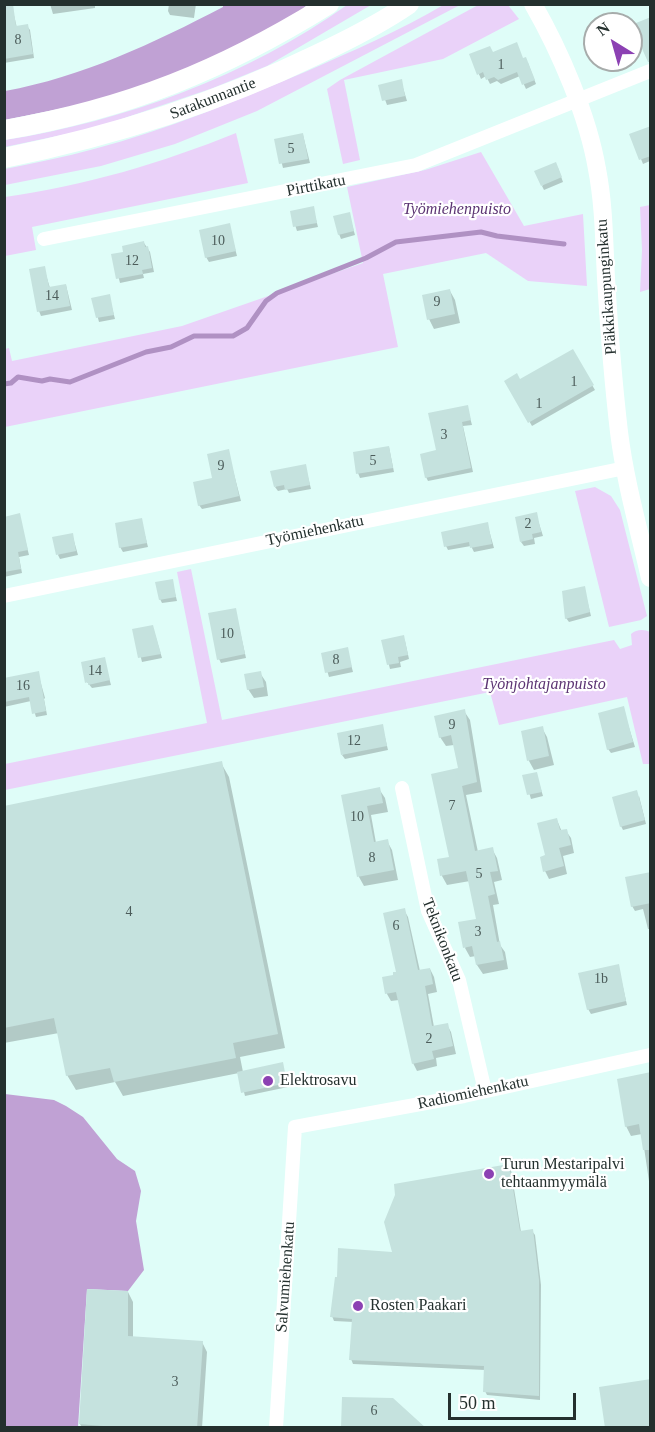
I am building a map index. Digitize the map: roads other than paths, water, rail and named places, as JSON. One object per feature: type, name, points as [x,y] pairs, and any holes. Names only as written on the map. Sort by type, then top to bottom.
[{"type":"main road","name":"Satakunnantie","points":[[4,130],[85,113],[157,91],[210,70],[260,46],[329,4]]},
{"type":"main road","name":"Satakunnantie","points":[[4,158],[91,139],[168,117],[294,66],[409,4]]},
{"type":"street","name":"Pläkkikaupunginkatu","points":[[533,4],[577,100],[597,169],[603,211],[609,331],[619,434],[625,468],[645,532],[651,578]]},
{"type":"street","name":"Pirttikatu","points":[[44,239],[416,165],[651,71]]},
{"type":"street","name":"Työmiehenkatu","points":[[4,596],[625,468]]},
{"type":"street","name":"Teknikonkatu","points":[[402,788],[428,911],[459,980],[485,1091]]},
{"type":"street","name":"Radiomiehenkatu","points":[[295,1127],[485,1091],[651,1055]]},
{"type":"street","name":"Salvumiehenkatu","points":[[276,1428],[295,1127]]},
{"type":"waterway","points":[[4,384],[11,383],[18,377],[70,382],[146,352],[171,347],[194,336],[233,336],[247,328],[266,301],[277,293],[366,258],[396,242],[481,232],[564,244]]},
{"type":"place","name":"Elektrosavu","points":[[268,1081]]},
{"type":"place","name":"Turun Mestaripalvi tehtaanmyymälä","points":[[489,1174]]},
{"type":"place","name":"Rosten Paakari","points":[[358,1306]]},
{"type":"park label","name":"Työmiehenpuisto","points":[[457,210]]},
{"type":"park label","name":"Työnjohtajanpuisto","points":[[544,685]]}]
